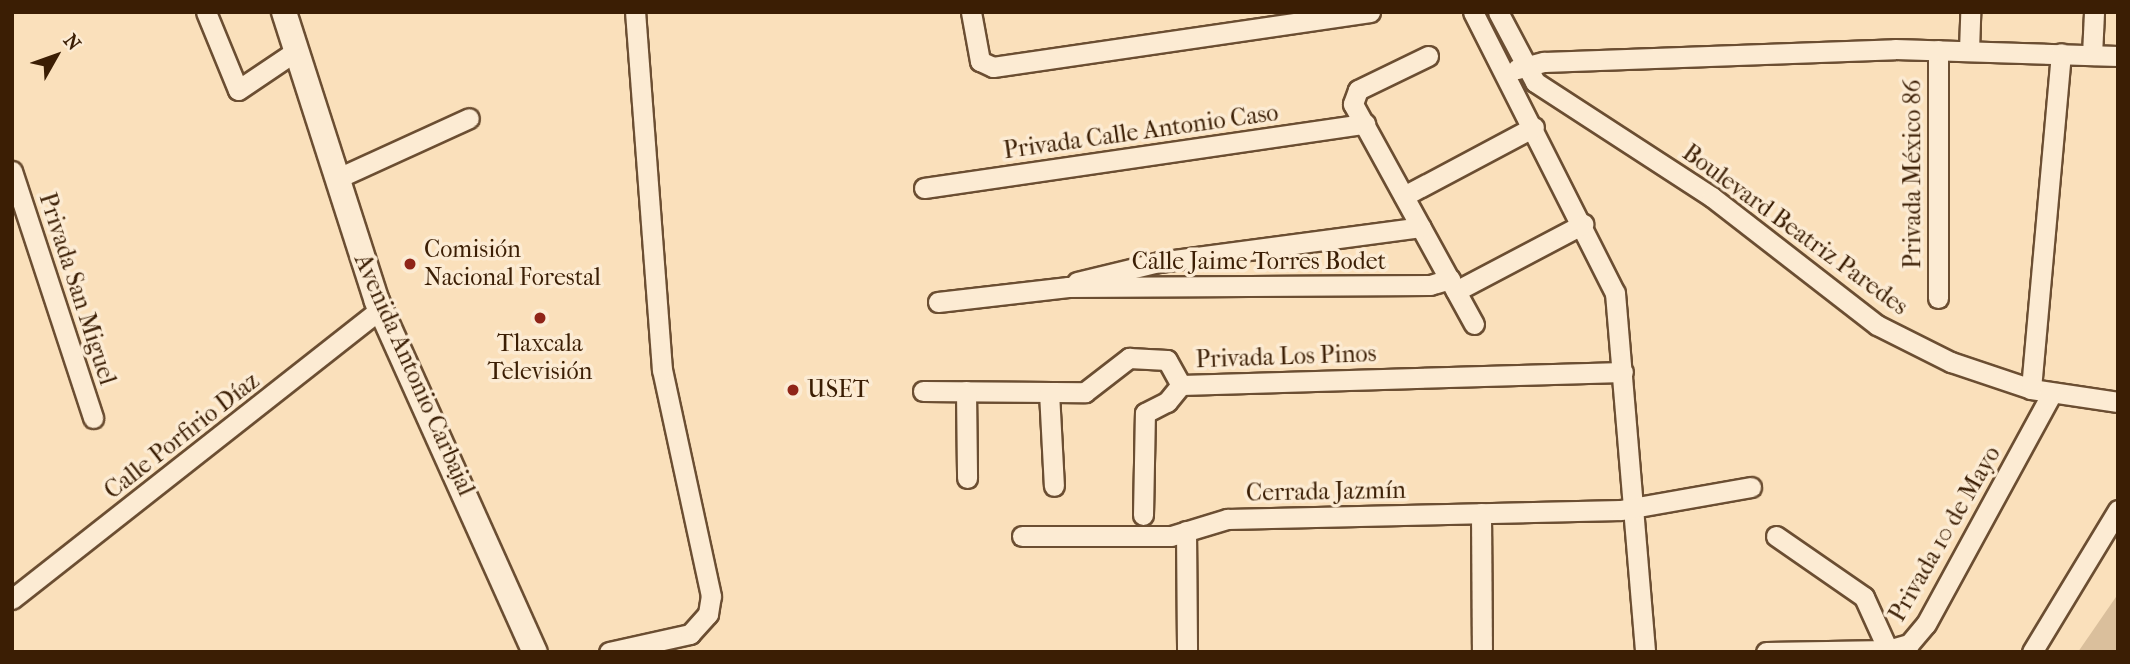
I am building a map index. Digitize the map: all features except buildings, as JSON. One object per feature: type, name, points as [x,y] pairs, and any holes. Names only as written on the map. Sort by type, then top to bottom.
[{"type":"street","points":[[206,12],[238,90],[296,51]]},
{"type":"street","name":"Avenida Antonio Carbajal","points":[[284,12],[336,178],[381,309],[535,652]]},
{"type":"street","points":[[609,652],[678,640],[690,634],[708,614],[711,596],[662,370],[635,12]]},
{"type":"street","points":[[971,12],[983,65],[1370,12]]},
{"type":"street","points":[[1473,12],[1534,127],[1615,293],[1645,652]]},
{"type":"street","name":"Boulevard Beatriz Paredes","points":[[1498,12],[1535,82],[1712,197],[1877,325],[1951,362],[2031,389],[2051,395],[2118,401]]},
{"type":"street","points":[[1969,50],[1970,12]]},
{"type":"street","points":[[2092,55],[2094,12]]},
{"type":"street","points":[[1507,74],[1527,65],[1937,50],[2118,56]]},
{"type":"street","name":"Privada México 86","points":[[1937,50],[1938,298]]},
{"type":"street","points":[[2031,389],[2061,53]]},
{"type":"street","points":[[1428,55],[1355,93],[1353,104],[1474,324]]},
{"type":"street","points":[[336,178],[469,118]]},
{"type":"street","name":"Privada Calle Antonio Caso","points":[[924,188],[1365,124]]},
{"type":"street","points":[[1404,196],[1534,127]]},
{"type":"street","name":"Privada San Miguel","points":[[13,175],[93,418]]},
{"type":"street","name":"Calle Jaime Torres Bodet","points":[[938,302],[1068,287],[1453,285],[1583,224]]},
{"type":"street","name":"Calle Jaime Torres Bodet","points":[[1068,287],[1107,272],[1159,262],[1421,227]]},
{"type":"street","name":"Calle Porfirio Díaz","points":[[12,599],[381,309]]},
{"type":"street","name":"Privada Los Pinos","points":[[923,391],[1090,391],[1129,358],[1167,360],[1181,385],[1623,372]]},
{"type":"street","points":[[1143,515],[1145,413],[1167,402],[1181,385]]},
{"type":"street","points":[[966,391],[967,478]]},
{"type":"street","points":[[1049,392],[1054,486]]},
{"type":"street","name":"Privada 10 de Mayo","points":[[1766,652],[1888,650],[1905,647],[1926,624],[2051,395]]},
{"type":"street","name":"Cerrada Jazmín","points":[[1022,536],[1171,536],[1227,519],[1633,508],[1751,487]]},
{"type":"street","points":[[2032,652],[2118,510]]},
{"type":"street","points":[[1481,513],[1482,652]]},
{"type":"street","points":[[1186,531],[1188,652]]},
{"type":"street","points":[[1776,536],[1859,592],[1888,650]]},
{"type":"shaded area","points":[[2118,594],[2118,652],[2078,652]]},
{"type":"place","name":"Comisión Nacional Forestal","points":[[410,264]]},
{"type":"place","name":"Tlaxcala Televisión","points":[[540,318]]},
{"type":"place","name":"USET","points":[[793,390]]}]
